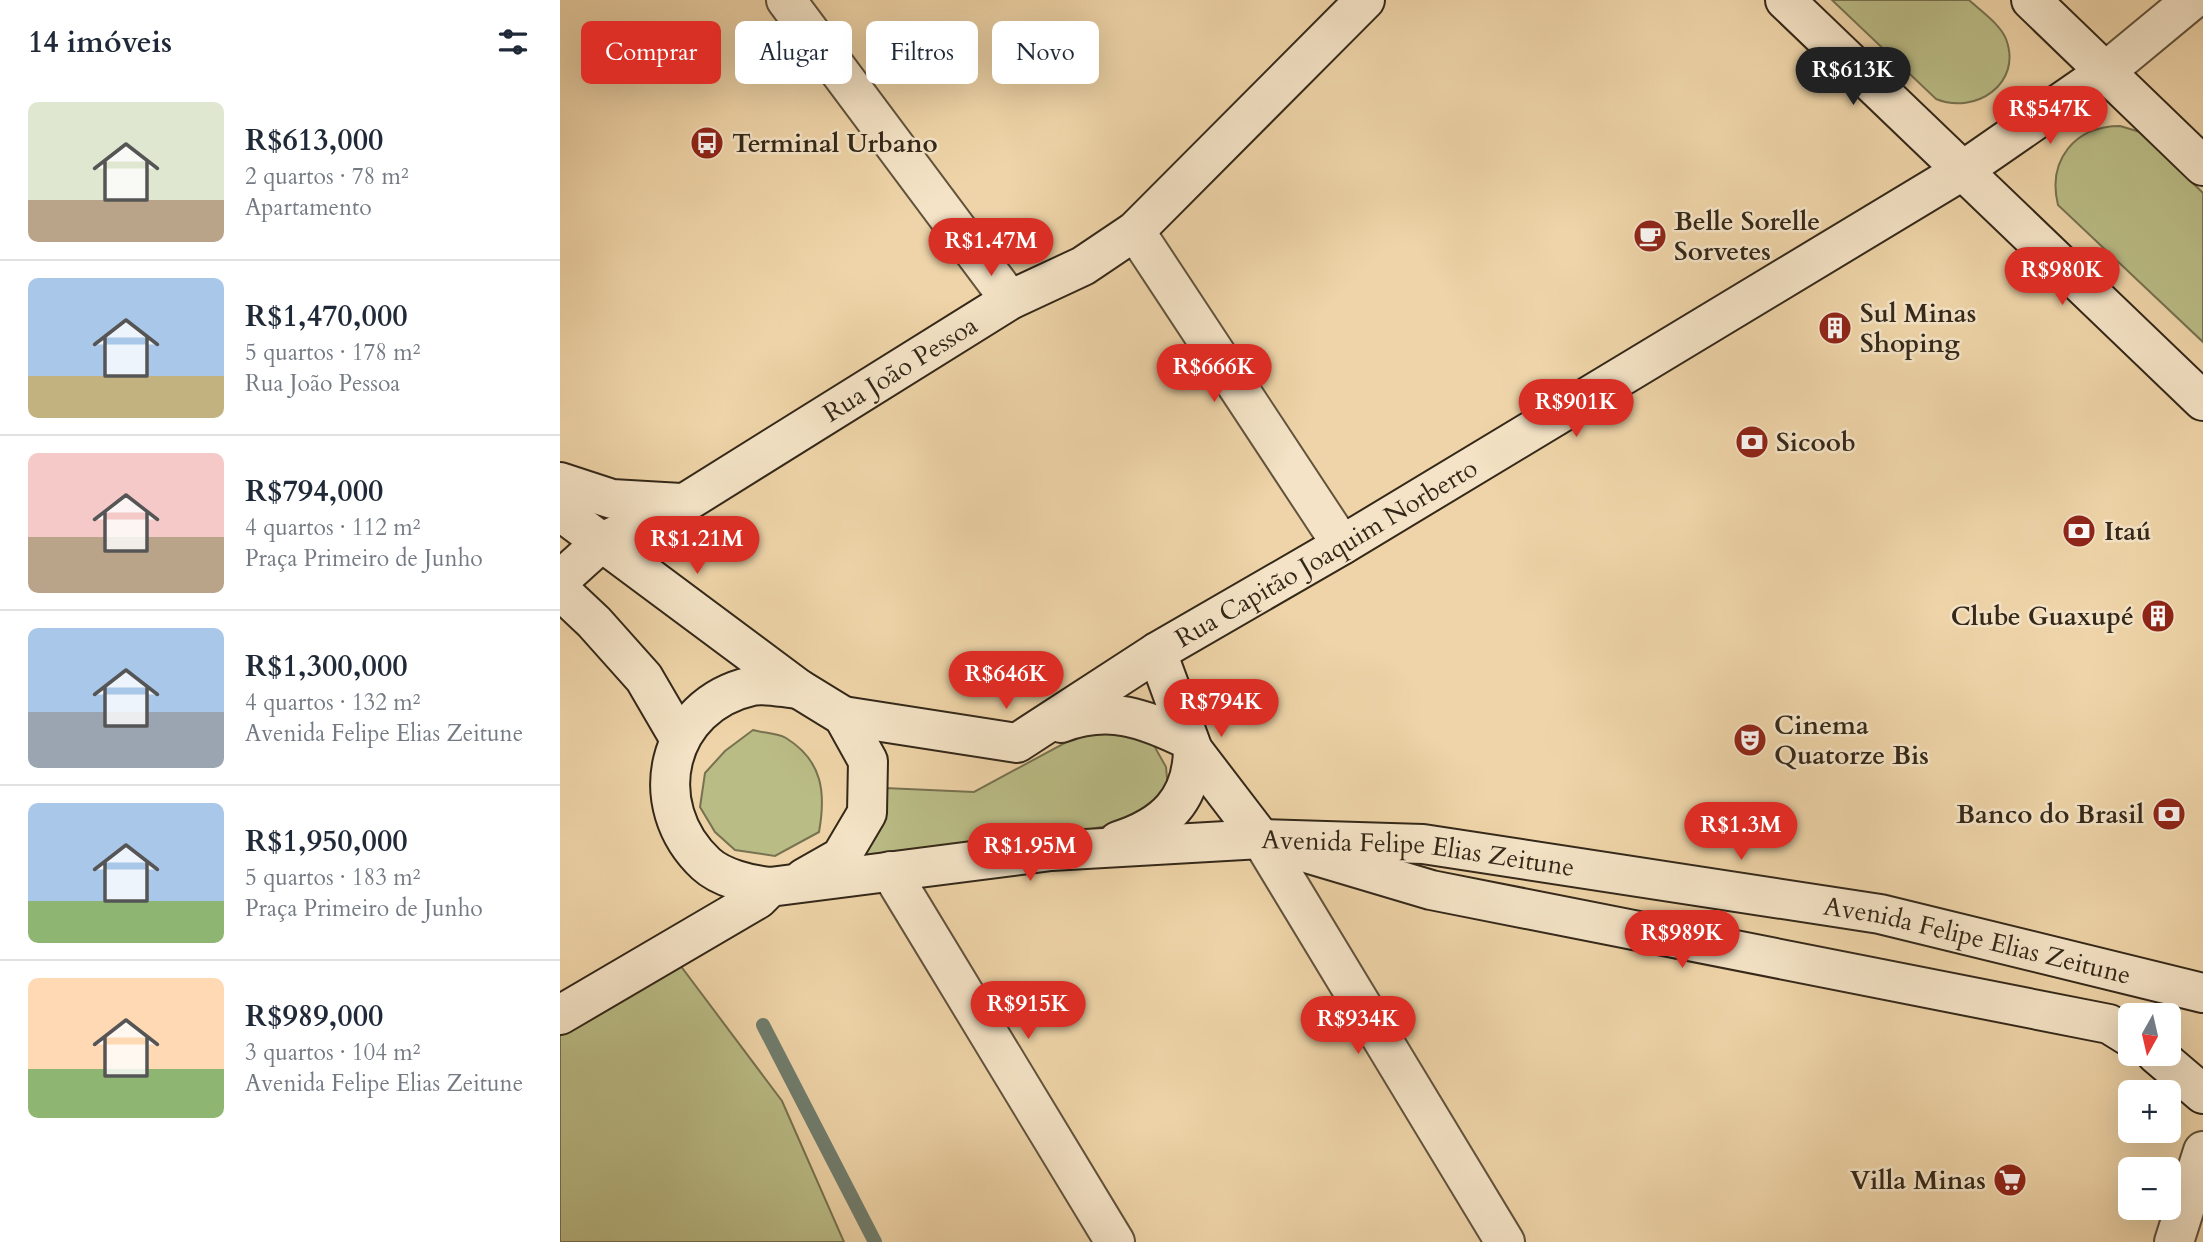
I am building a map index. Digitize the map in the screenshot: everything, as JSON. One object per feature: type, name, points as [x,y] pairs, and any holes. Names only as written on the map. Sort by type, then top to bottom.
[{"type":"main road","points":[[786,0],[1010,300]]},
{"type":"main road","name":"Rua João Pessoa","points":[[560,580],[602,542],[683,504],[1010,300],[1083,266],[1135,231],[1365,0]]},
{"type":"main road","points":[[1785,0],[2203,401]]},
{"type":"main road","points":[[2031,0],[2203,166]]},
{"type":"main road","name":"Rua Capitão Joaquim Norberto","points":[[1026,736],[1157,652],[1342,545],[1962,171],[2105,72],[2192,0]]},
{"type":"main road","points":[[1135,231],[1342,545]]},
{"type":"main road","points":[[560,482],[612,499],[683,504]]},
{"type":"main road","points":[[560,511],[799,689],[843,716],[1017,743],[1026,736],[1083,715],[1121,714],[1161,727],[1191,745]]},
{"type":"main road","points":[[560,590],[594,622],[644,678],[679,738]]},
{"type":"main road","points":[[1157,652],[1191,745],[1261,839],[1505,1242]]},
{"type":"main road","points":[[799,689],[753,686],[710,703],[679,738],[668,783],[678,829],[707,865],[750,884],[783,885],[1065,851],[1261,839]]},
{"type":"main road","points":[[560,1015],[758,899],[841,857],[867,813],[868,761],[843,716]]},
{"type":"main road","points":[[1065,851],[1121,840],[1153,826],[1178,805],[1192,776],[1191,745]]},
{"type":"main road","name":"Avenida Felipe Elias Zeitune","points":[[1261,839],[1423,844],[1880,914],[2203,993]]},
{"type":"main road","name":"Avenida Felipe Elias Zeitune","points":[[1261,839],[1432,890],[2109,1024],[2118,1030]]},
{"type":"main road","points":[[890,871],[1115,1242]]},
{"type":"main road","points":[[2170,1066],[2203,1094]]},
{"type":"main road","points":[[2174,1242],[2203,1151]]},
{"type":"green space","points":[[1832,0],[1969,0],[2003,33],[2009,55],[2008,70],[2002,82],[1980,99],[1951,103],[1936,99]]},
{"type":"green space","points":[[2120,126],[2140,132],[2203,193],[2203,342],[2058,205],[2057,174],[2068,149],[2090,132]]},
{"type":"green space","points":[[1098,725],[1152,742],[1166,767],[1168,789],[1130,822],[982,848],[856,863],[885,788],[974,792]]},
{"type":"green space","points":[[753,730],[786,738],[808,757],[819,779],[822,804],[819,832],[775,856],[735,850],[715,832],[700,807],[705,773],[725,751]]},
{"type":"green space","points":[[674,957],[782,1101],[844,1242],[560,1242],[560,1032]]},
{"type":"waterway","points":[[763,1025],[875,1242]]},
{"type":"place","name":"Terminal Urbano","points":[[707,143]]},
{"type":"place","name":"Belle Sorelle Sorvetes","points":[[1650,236]]},
{"type":"place","name":"Sul Minas Shoping","points":[[1835,328]]},
{"type":"place","name":"Sicoob","points":[[1752,442]]},
{"type":"place","name":"Itaú","points":[[2079,531]]},
{"type":"place","name":"Clube Guaxupé","points":[[2158,616]]},
{"type":"place","name":"Cinema Quatorze Bis","points":[[1750,740]]},
{"type":"place","name":"Banco do Brasil","points":[[2169,814]]},
{"type":"place","name":"Villa Minas","points":[[2010,1180]]}]
